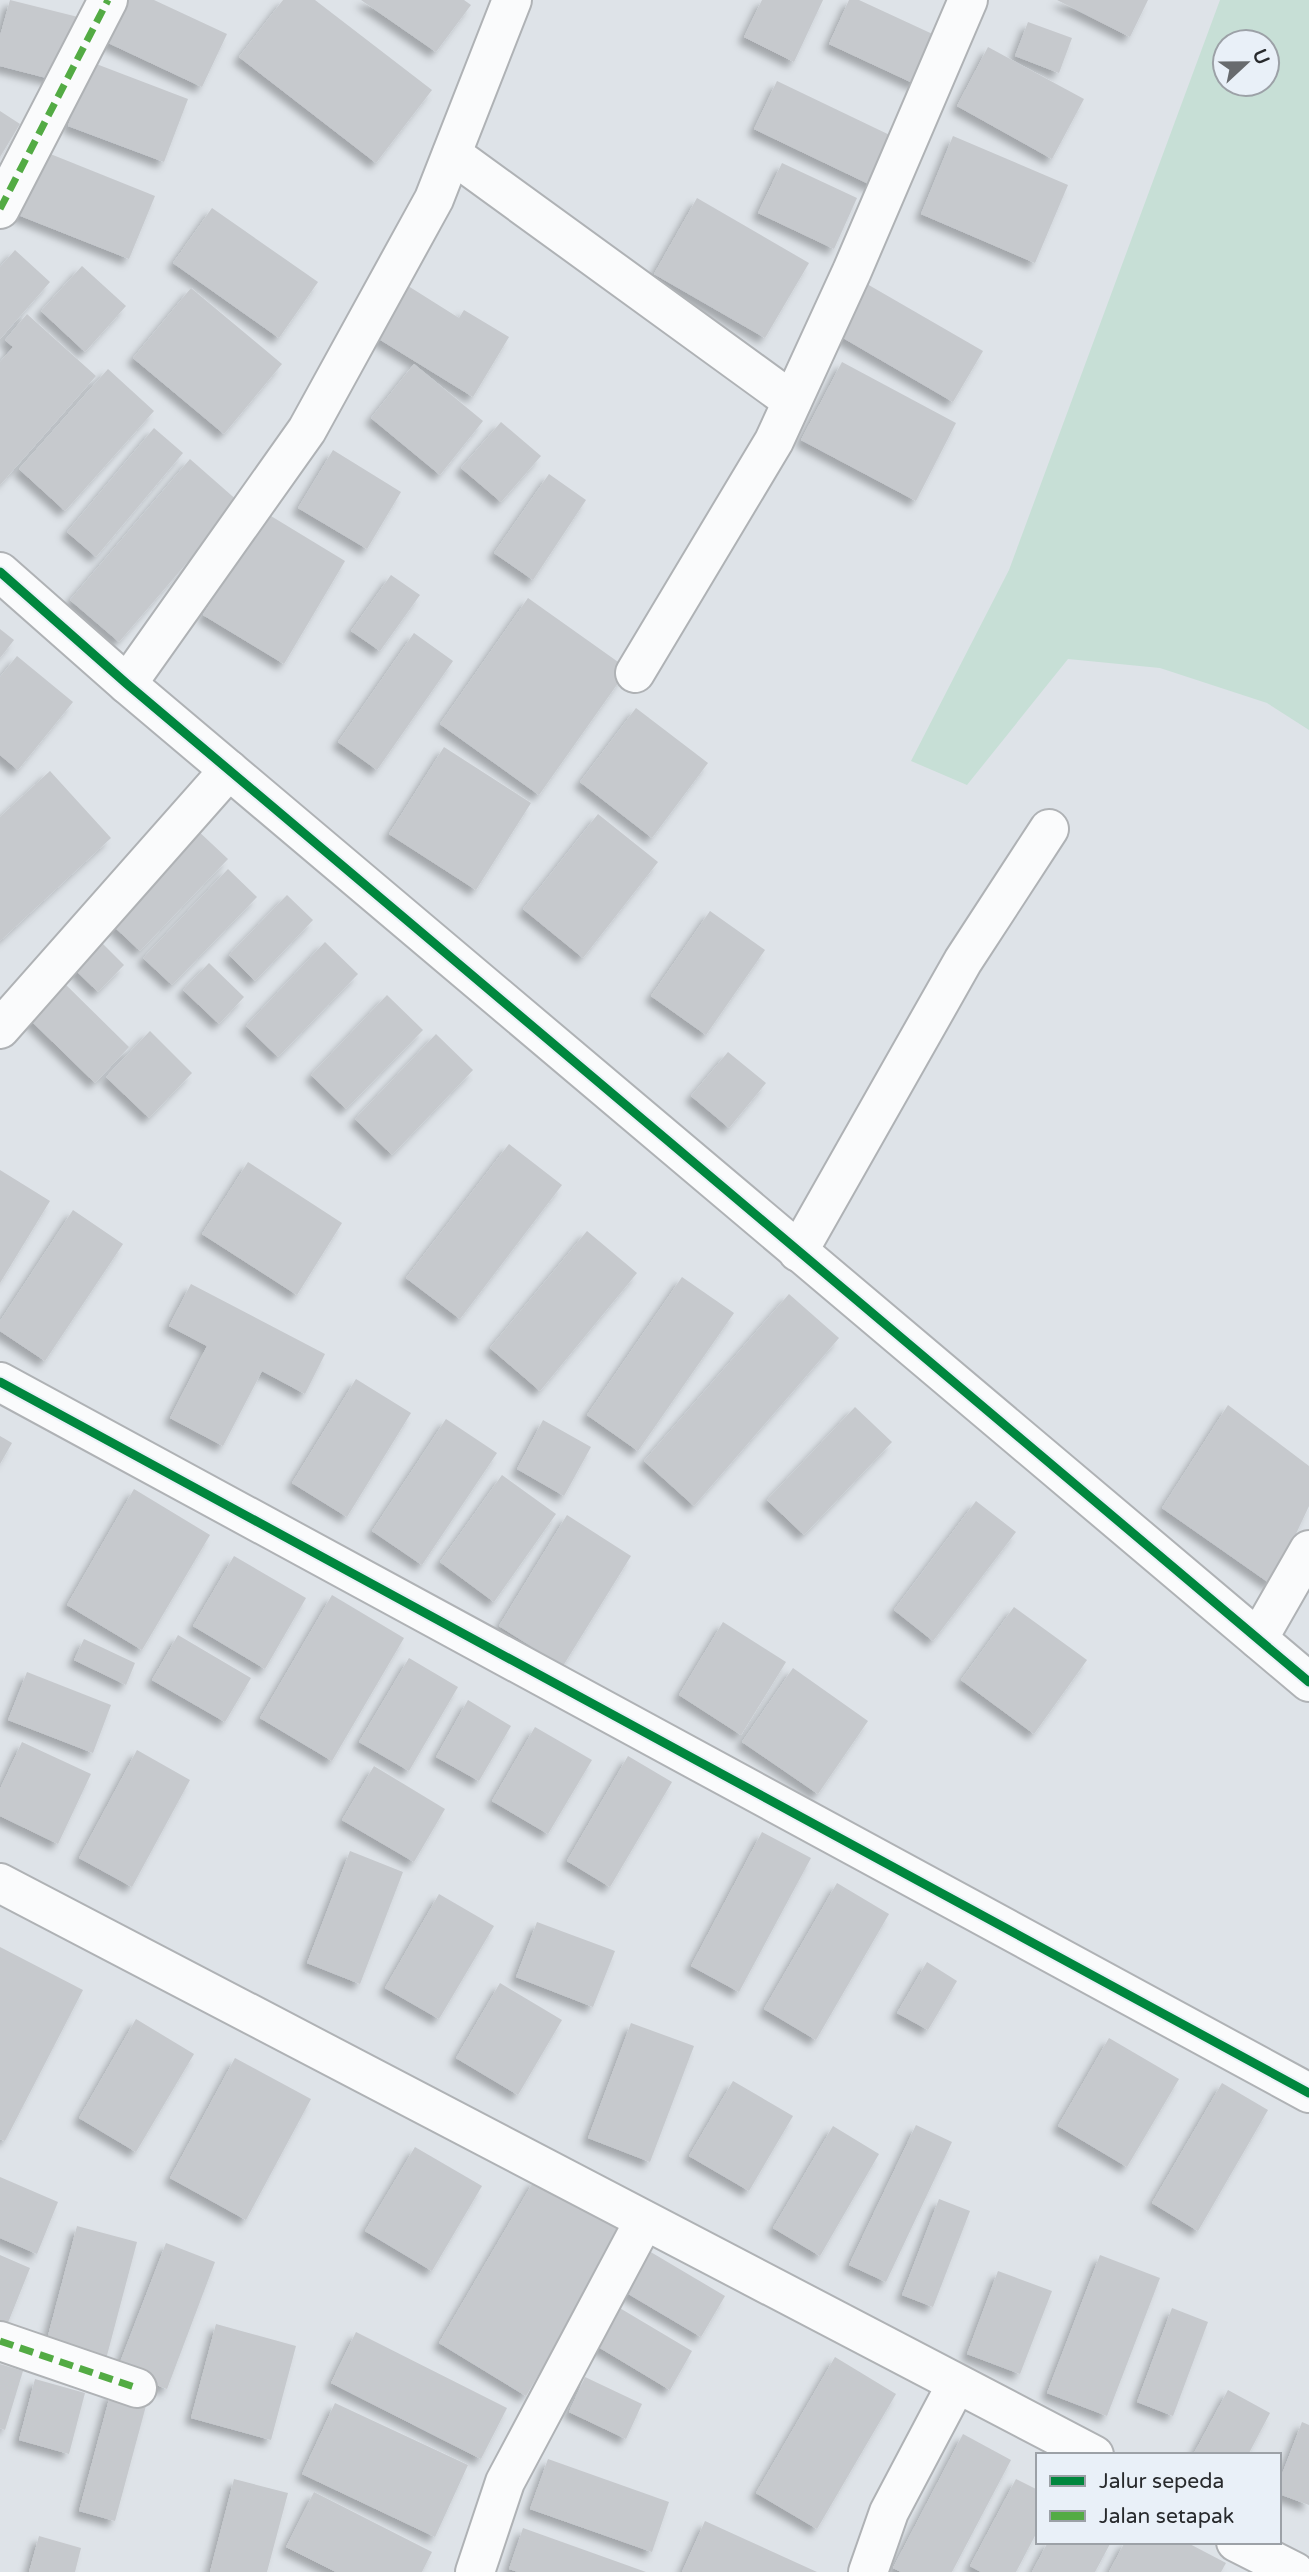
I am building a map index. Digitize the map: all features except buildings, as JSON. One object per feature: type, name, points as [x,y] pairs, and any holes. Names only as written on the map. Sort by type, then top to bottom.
[{"type":"street","points":[[0,209],[108,0]]},
{"type":"street","points":[[127,684],[307,430],[434,199],[512,0]]},
{"type":"street","points":[[635,673],[774,441],[852,271],[968,0]]},
{"type":"street","points":[[452,154],[792,401]]},
{"type":"street","points":[[0,572],[127,684],[1309,1682]]},
{"type":"street","points":[[0,1029],[229,769]]},
{"type":"street","points":[[798,1252],[963,961],[1049,829]]},
{"type":"street","points":[[0,1382],[1309,2092]]},
{"type":"street","points":[[1258,1639],[1309,1550]]},
{"type":"street","points":[[0,1883],[1090,2453]]},
{"type":"street","points":[[475,2572],[505,2482],[645,2221]]},
{"type":"street","points":[[0,2341],[137,2388]]},
{"type":"street","points":[[867,2572],[888,2512],[956,2385]]},
{"type":"street","points":[[1240,2544],[1296,2572]]},
{"type":"green space","points":[[1220,0],[1309,0],[1309,730],[1267,703],[1160,668],[1068,659],[967,785],[911,761],[1009,570]]},
{"type":"marked path","points":[[0,209],[108,0]]},
{"type":"marked path","points":[[0,2341],[137,2388]]},
{"type":"cycle path","points":[[0,572],[127,684],[1309,1682]]},
{"type":"cycle path","points":[[0,1382],[1309,2093]]}]
